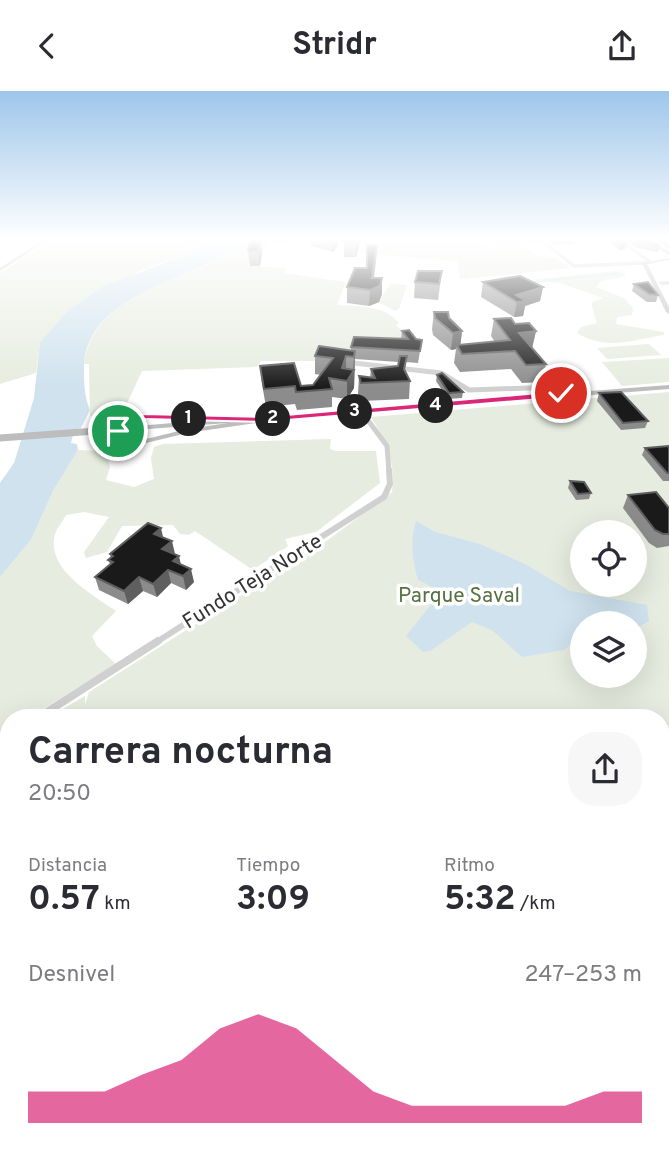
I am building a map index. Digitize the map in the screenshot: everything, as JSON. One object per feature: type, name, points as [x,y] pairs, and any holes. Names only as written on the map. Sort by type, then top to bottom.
[{"type":"main road","points":[[666,299],[669,312]]},
{"type":"main road","points":[[0,438],[669,387]]},
{"type":"main road","points":[[143,416],[263,420],[187,431],[142,442],[125,440],[118,433],[125,422],[143,416]]},
{"type":"street","points":[[534,357],[563,395]]},
{"type":"street","points":[[354,363],[441,373],[449,375],[469,390],[556,387]]},
{"type":"street","name":"Fundo Teja Norte","points":[[52,709],[384,497],[390,484],[387,446],[361,411]]},
{"type":"green space","points":[[0,289],[114,289],[40,342],[36,373],[0,384]]},
{"type":"green space","points":[[152,289],[343,289],[337,305],[386,312],[399,323],[396,325],[409,339],[348,361],[261,361],[257,367],[142,371],[123,412],[90,416],[89,364],[84,364],[92,337],[108,317],[128,301]]},
{"type":"green space","points":[[387,289],[406,289],[399,309],[395,311],[374,300],[380,300]]},
{"type":"green space","points":[[576,289],[600,289],[624,298],[633,308],[632,315],[617,317],[616,324],[664,332],[664,335],[609,343],[598,342],[577,333],[581,327],[597,323],[591,303],[603,298]]},
{"type":"green space","points":[[649,344],[661,355],[607,359],[597,348]]},
{"type":"green space","points":[[669,358],[669,382],[622,386],[602,362]]},
{"type":"green space","name":"Parque Saval","points":[[669,392],[669,709],[63,709],[85,696],[85,705],[89,692],[328,540],[392,492],[393,471],[389,453],[371,417]]},
{"type":"green space","points":[[331,439],[330,449],[336,451],[376,451],[380,483],[316,532],[285,539],[288,546],[253,570],[195,531],[189,535],[180,534],[173,525],[122,526],[107,552],[86,558],[84,552],[109,517],[84,512],[66,515],[55,534],[57,559],[73,580],[116,611],[92,636],[97,646],[116,664],[43,709],[0,709],[0,577],[31,540],[53,491],[78,450],[106,451],[110,467],[106,480],[134,487],[154,479],[151,458],[154,447],[163,444]]},
{"type":"water","points":[[99,289],[150,289],[122,305],[102,323],[88,345],[84,378],[90,410],[81,428],[74,430],[71,443],[77,444],[78,450],[53,491],[31,540],[0,577],[0,483],[14,463],[34,398],[40,342],[69,310]]},
{"type":"water","points":[[416,521],[435,532],[480,544],[525,564],[570,591],[570,597],[603,597],[647,605],[649,621],[647,622],[647,611],[570,611],[570,645],[564,650],[522,657],[492,630],[472,622],[430,651],[423,652],[406,636],[438,596],[433,587],[418,580],[412,551]]},
{"type":"building","points":[[494,289],[537,289],[516,295],[526,301],[517,302]]},
{"type":"building","points":[[641,289],[653,289],[658,295],[649,294]]},
{"type":"building","points":[[434,312],[448,312],[449,318],[462,331],[453,333],[435,318]]},
{"type":"building","points":[[511,318],[515,324],[529,323],[536,331],[519,333],[546,364],[526,365],[515,351],[462,354],[457,345],[510,340],[494,319]]},
{"type":"building","points":[[409,330],[416,339],[422,340],[420,351],[351,347],[354,337],[408,339],[402,331]]},
{"type":"building","points":[[319,346],[355,351],[354,357],[346,356],[342,368],[354,370],[347,381],[329,378],[332,389],[296,392],[295,386],[264,389],[260,366],[294,363],[301,386],[313,385],[333,358],[315,356]]},
{"type":"building","points":[[400,356],[407,356],[404,369],[410,381],[361,383],[359,376],[375,378],[371,369],[398,366]]},
{"type":"building","points":[[442,373],[463,392],[449,393],[437,375]]},
{"type":"building","points":[[621,392],[648,421],[623,423],[599,393]]},
{"type":"building","points":[[669,446],[669,473],[667,473],[645,448]]},
{"type":"building","points":[[570,481],[584,482],[591,493],[578,494]]},
{"type":"building","points":[[656,492],[669,508],[669,534],[655,530],[628,495]]},
{"type":"building","points":[[148,523],[161,528],[154,534],[172,541],[162,549],[179,556],[173,561],[191,569],[183,576],[168,570],[153,584],[139,577],[124,591],[95,577],[113,562],[108,560],[113,556],[110,554]]},
{"type":"route","points":[[118,431],[125,422],[143,416],[263,420],[563,395],[561,393]]}]
